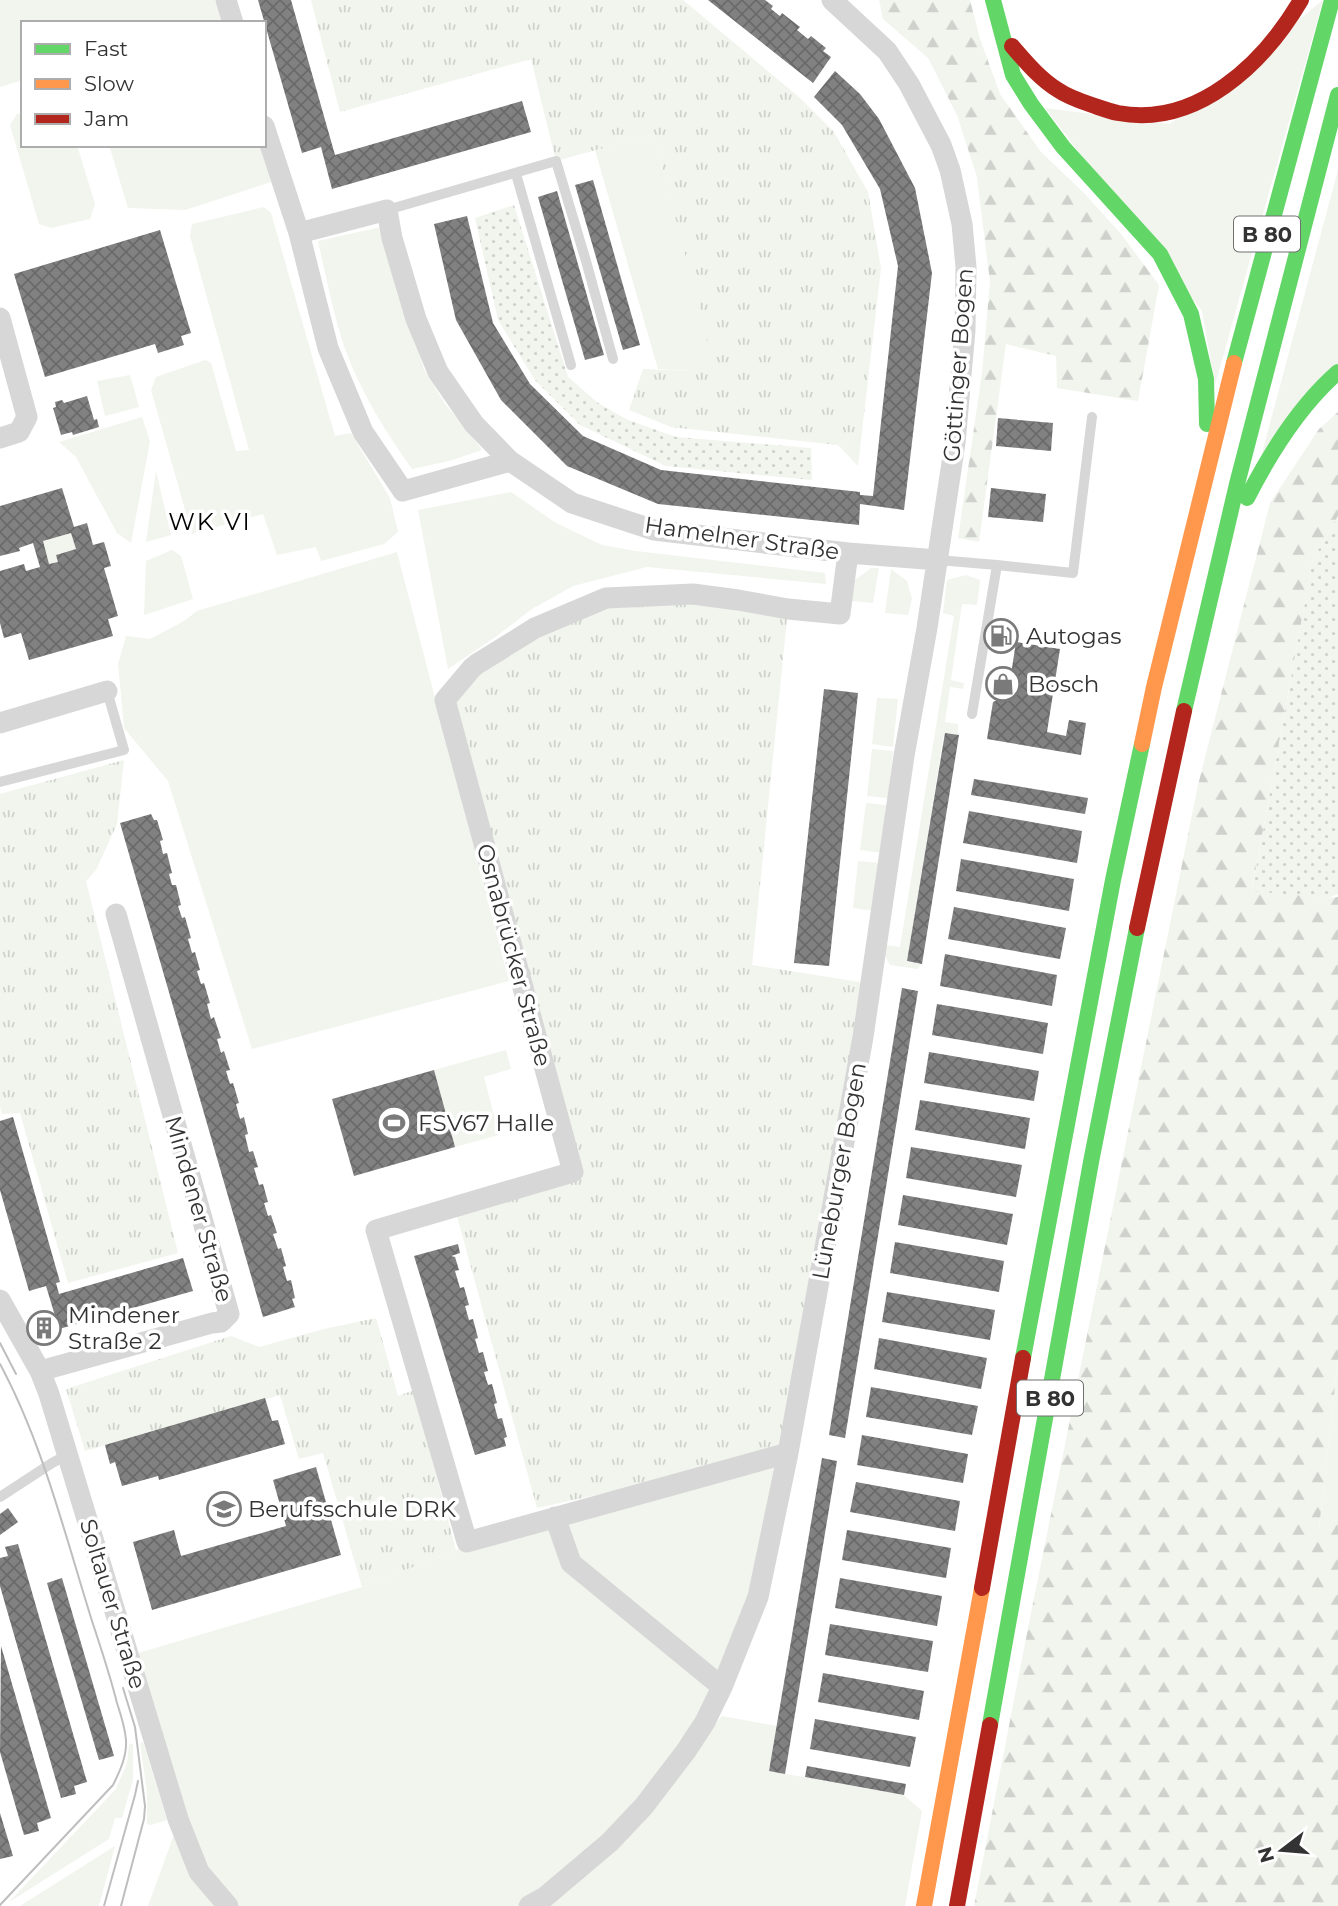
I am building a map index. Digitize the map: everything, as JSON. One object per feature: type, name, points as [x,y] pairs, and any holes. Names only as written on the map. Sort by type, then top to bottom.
[{"type":"highway","points":[[993,0],[1013,75],[1031,104],[1063,147],[1160,254],[1191,314],[1206,379],[1208,470]]},
{"type":"highway","points":[[1002,34],[1034,71],[1066,96],[1118,113],[1149,114],[1172,111],[1193,104],[1236,79],[1269,46],[1295,13],[1301,0]]},
{"type":"highway","name":"B 80","points":[[924,1906],[1061,1150],[1113,880],[1154,687],[1246,313],[1332,0]]},
{"type":"highway","name":"B 80","points":[[957,1906],[1094,1151],[1145,890],[1219,556],[1338,95]]},
{"type":"highway","points":[[1219,556],[1264,464],[1321,386],[1338,372]]},
{"type":"street","points":[[226,0],[232,21]]},
{"type":"street","name":"Göttinger Bogen","points":[[832,0],[887,51],[909,83],[941,145],[950,170],[962,224],[966,267],[965,330],[956,443],[938,561]]},
{"type":"street","points":[[266,132],[299,233],[328,348],[363,432],[403,491],[510,461]]},
{"type":"street","points":[[299,233],[387,210]]},
{"type":"street","name":"Hamelner Straße","points":[[387,210],[392,237],[416,319],[438,372],[474,424],[510,461],[572,503],[654,530],[938,561]]},
{"type":"street","points":[[0,318],[27,417],[19,432],[0,438]]},
{"type":"street","name":"Osnabrücker Straße","points":[[555,1517],[467,1542],[376,1230],[573,1172],[444,700],[477,664],[536,628],[606,598],[693,594],[788,610],[840,614],[848,553]]},
{"type":"street","name":"Lüneburger Bogen","points":[[788,1453],[863,1037],[904,756],[938,561]]},
{"type":"street","points":[[0,723],[107,691]]},
{"type":"street","name":"Mindener Straße","points":[[40,1371],[221,1322],[229,1314],[116,914]]},
{"type":"street","name":"Soltauer Straße","points":[[0,1300],[40,1371],[49,1394],[178,1819],[199,1872],[228,1906]]},
{"type":"street","points":[[529,1906],[545,1897],[611,1842],[643,1806],[705,1722],[722,1686],[758,1597],[788,1453],[555,1517],[571,1563],[722,1686]]},
{"type":"lane","points":[[387,210],[556,161],[613,359]]},
{"type":"lane","points":[[516,174],[571,365]]},
{"type":"lane","points":[[938,561],[1073,573],[1092,417]]},
{"type":"lane","points":[[972,715],[998,565]]},
{"type":"lane","points":[[0,782],[124,750],[107,691]]},
{"type":"lane","points":[[0,1497],[67,1455]]},
{"type":"green space","points":[[0,0],[215,0],[221,21],[21,21],[21,81],[0,87]]},
{"type":"green space","points":[[311,0],[683,0],[800,98],[834,132],[868,192],[881,268],[858,466],[838,445],[671,427],[629,410],[643,369],[692,371],[713,364],[654,134],[556,161],[531,59],[340,112]]},
{"type":"green space","points":[[879,0],[970,0],[980,39],[1000,94],[1041,152],[1084,193],[1121,234],[1159,285],[1138,401],[1057,388],[1056,356],[1006,344],[979,542],[958,538],[982,373],[990,282],[977,177],[957,115],[928,58],[883,19]]},
{"type":"green space","points":[[1323,0],[1215,385],[1202,311],[1045,108],[1170,124]]},
{"type":"green space","points":[[21,113],[21,147],[78,147],[95,204],[90,219],[51,228],[39,224],[10,125],[17,114]]},
{"type":"green space","points":[[654,134],[714,365],[692,371],[658,369],[595,150]]},
{"type":"green space","points":[[110,147],[261,147],[271,182],[185,210],[128,208]]},
{"type":"green space","points":[[1338,170],[1338,364],[1262,453]]},
{"type":"green space","points":[[514,205],[568,377],[598,403],[628,420],[676,437],[811,448],[812,480],[666,466],[580,425],[535,380],[498,320],[475,218]]},
{"type":"green space","points":[[264,207],[271,213],[335,436],[351,433],[390,498],[398,532],[384,544],[321,561],[316,547],[277,555],[263,514],[192,534],[151,390],[156,377],[205,360],[211,363],[236,451],[249,450],[190,236],[192,224]]},
{"type":"green space","points":[[381,227],[424,369],[445,404],[482,450],[412,469],[365,395],[340,333],[318,241]]},
{"type":"green space","points":[[130,375],[139,407],[105,416],[97,381]]},
{"type":"green space","points":[[1338,412],[1338,516],[1313,559],[1252,890],[1338,897],[1338,1360],[1319,1529],[1338,1519],[1338,1906],[974,1906],[1198,785],[1270,503],[1319,429]]},
{"type":"green space","points":[[142,417],[150,441],[131,543],[117,533],[76,457],[59,442]]},
{"type":"green space","points":[[156,471],[171,535],[146,542]]},
{"type":"green space","points":[[511,492],[556,523],[602,545],[825,573],[826,584],[647,567],[573,586],[532,609],[448,669],[418,510]]},
{"type":"green space","points":[[1338,516],[1338,894],[1328,898],[1252,891],[1313,559]]},
{"type":"green space","points":[[71,533],[76,549],[57,554],[58,562],[49,564],[43,541]]},
{"type":"green space","points":[[172,550],[181,556],[193,599],[144,615],[146,561]]},
{"type":"green space","points":[[397,552],[509,981],[252,1049],[168,781],[124,728],[118,664],[126,636],[150,639],[197,611]]},
{"type":"green space","points":[[871,568],[879,568],[873,603],[852,601],[855,580]]},
{"type":"green space","points":[[891,569],[907,581],[912,599],[908,615],[885,613]]},
{"type":"green space","points":[[966,575],[980,580],[977,605],[962,604],[951,680],[964,683],[963,689],[950,687],[945,722],[958,724],[958,735],[944,733],[907,962],[922,964],[917,969],[890,965],[884,954],[886,945],[900,947],[954,616],[943,613],[947,580]]},
{"type":"green space","points":[[610,598],[788,609],[752,965],[872,984],[788,1453],[537,1508],[455,1209],[573,1172],[445,700],[477,664]]},
{"type":"green space","points":[[877,698],[898,699],[893,747],[872,744]]},
{"type":"green space","points":[[872,749],[893,751],[888,798],[867,796]]},
{"type":"green space","points":[[124,760],[117,824],[96,870],[86,881],[178,1253],[68,1283],[20,1113],[2,1114],[0,1107],[0,794]]},
{"type":"green space","points":[[866,803],[886,805],[882,853],[860,850]]},
{"type":"green space","points":[[858,861],[879,863],[874,911],[853,908]]},
{"type":"green space","points":[[506,1050],[511,1069],[484,1077],[499,1135],[455,1147],[434,1070]]},
{"type":"green space","points":[[376,1318],[398,1396],[414,1390],[456,1550],[362,1587],[323,1453],[299,1459],[280,1395],[85,1451],[66,1389],[231,1336],[259,1347]]},
{"type":"green space","points":[[1338,1360],[1338,1519],[1319,1530]]},
{"type":"green space","points":[[788,1453],[758,1597],[664,1781],[722,1716],[777,1726],[769,1771],[904,1795],[922,1811],[905,1906],[148,1906],[179,1821],[128,1656],[362,1587],[456,1550]]},
{"type":"green space","points":[[143,1742],[167,1820],[151,1825],[147,1824],[147,1792],[140,1743]]},
{"type":"green space","points":[[129,1744],[133,1744],[133,1780],[122,1818],[115,1818],[109,1839],[9,1902],[116,1789],[127,1763]]},
{"type":"green space","points":[[115,1846],[99,1906],[20,1906]]},
{"type":"building","points":[[258,0],[291,0],[335,155],[522,101],[531,132],[332,189],[321,147],[302,153]]},
{"type":"building","points":[[708,0],[765,0],[780,16],[782,13],[800,27],[797,30],[808,39],[811,36],[826,48],[823,51],[831,57],[813,83]]},
{"type":"building","points":[[835,71],[860,94],[879,119],[915,188],[932,273],[904,510],[860,504],[859,525],[658,504],[567,466],[501,400],[456,320],[434,224],[467,216],[493,323],[530,384],[583,436],[661,470],[860,492],[860,495],[873,496],[898,266],[880,189],[842,125],[814,97]]},
{"type":"building","points":[[593,180],[640,345],[623,350],[575,185]]},
{"type":"building","points":[[557,191],[604,355],[585,360],[538,197]]},
{"type":"building","points":[[160,230],[191,333],[181,336],[184,345],[158,353],[155,344],[45,377],[14,274]]},
{"type":"building","points":[[87,396],[94,420],[97,419],[99,427],[73,435],[72,432],[61,435],[53,408],[56,407],[55,402],[62,400],[64,403]]},
{"type":"building","points":[[998,418],[1053,423],[1051,451],[996,446]]},
{"type":"building","points":[[62,488],[74,527],[87,523],[93,545],[104,542],[111,566],[104,568],[118,616],[108,619],[113,636],[29,660],[21,633],[4,638],[0,623],[0,571],[24,564],[26,571],[40,567],[33,543],[19,548],[20,551],[0,556],[0,506]],"holes":[[[71,533],[76,549],[56,555],[58,562],[49,564],[43,541]]]},
{"type":"building","points":[[991,488],[1046,494],[1043,522],[988,517]]},
{"type":"building","points":[[1016,642],[1060,649],[1047,732],[1066,736],[1069,720],[1086,723],[1081,755],[987,739],[993,702],[1007,700]]},
{"type":"building","points":[[824,689],[858,693],[829,966],[794,963]]},
{"type":"building","points":[[945,733],[959,735],[922,964],[907,961]]},
{"type":"building","points":[[974,779],[1088,798],[1085,814],[971,795]]},
{"type":"building","points":[[969,811],[1082,831],[1077,863],[963,843]]},
{"type":"building","points":[[151,814],[154,820],[157,820],[163,840],[160,841],[163,854],[167,853],[172,873],[169,874],[172,885],[176,885],[181,905],[178,906],[182,918],[185,917],[191,938],[188,939],[200,970],[197,971],[210,1003],[207,1004],[211,1019],[214,1017],[221,1038],[217,1039],[230,1070],[226,1071],[239,1103],[236,1104],[240,1119],[244,1117],[249,1152],[253,1151],[258,1167],[254,1168],[259,1185],[263,1184],[268,1202],[264,1203],[277,1233],[273,1234],[278,1249],[281,1248],[287,1281],[291,1280],[295,1307],[263,1317],[120,823]]},
{"type":"building","points":[[961,859],[1074,879],[1069,911],[956,891]]},
{"type":"building","points":[[954,907],[1066,928],[1060,959],[948,939]]},
{"type":"building","points":[[945,954],[1057,975],[1052,1006],[940,986]]},
{"type":"building","points":[[902,988],[918,991],[845,1438],[829,1435]]},
{"type":"building","points":[[937,1004],[1048,1023],[1043,1054],[932,1035]]},
{"type":"building","points":[[929,1052],[1039,1071],[1034,1101],[924,1083]]},
{"type":"building","name":"FSV67 Halle","points":[[434,1070],[455,1147],[354,1176],[332,1099]]},
{"type":"building","points":[[920,1100],[1030,1118],[1025,1149],[915,1130]]},
{"type":"building","points":[[13,1117],[60,1282],[56,1283],[59,1294],[183,1258],[193,1291],[59,1329],[46,1286],[29,1291],[0,1190],[0,1121]]},
{"type":"building","points":[[911,1147],[1022,1165],[1016,1197],[906,1178]]},
{"type":"building","points":[[903,1195],[1013,1214],[1007,1245],[898,1225]]},
{"type":"building","points":[[895,1242],[1004,1261],[999,1292],[890,1273]]},
{"type":"building","points":[[458,1244],[460,1253],[451,1256],[455,1257],[459,1270],[455,1271],[460,1288],[464,1287],[469,1305],[465,1306],[469,1320],[473,1319],[479,1353],[483,1352],[488,1371],[484,1372],[488,1385],[492,1384],[498,1419],[502,1418],[507,1437],[504,1438],[506,1446],[475,1455],[414,1256]]},
{"type":"building","points":[[887,1292],[995,1310],[990,1340],[882,1322]]},
{"type":"building","points":[[879,1338],[987,1358],[981,1389],[874,1369]]},
{"type":"building","points":[[871,1387],[978,1406],[972,1435],[866,1417]]},
{"type":"building","points":[[265,1398],[272,1421],[278,1420],[285,1444],[159,1480],[158,1476],[122,1486],[115,1462],[110,1464],[105,1445]]},
{"type":"building","points":[[862,1435],[968,1454],[963,1483],[857,1465]]},
{"type":"building","points":[[822,1458],[837,1461],[785,1774],[769,1771]]},
{"type":"building","points":[[316,1467],[341,1555],[152,1610],[133,1542],[174,1530],[181,1556],[286,1526],[273,1480]]},
{"type":"building","points":[[856,1482],[960,1501],[955,1531],[850,1512]]},
{"type":"building","points":[[8,1508],[18,1522],[0,1535],[0,1514]]},
{"type":"building","points":[[847,1530],[951,1548],[946,1578],[842,1560]]},
{"type":"building","points":[[18,1544],[87,1782],[74,1786],[76,1794],[61,1798],[0,1586],[0,1558],[8,1556],[5,1547]]},
{"type":"building","points":[[62,1578],[114,1756],[99,1760],[47,1583]]},
{"type":"building","points":[[840,1578],[942,1596],[937,1626],[835,1608]]},
{"type":"building","points":[[830,1624],[933,1641],[928,1672],[825,1655]]},
{"type":"building","points":[[1,1646],[51,1818],[37,1823],[39,1831],[24,1835],[0,1752]]},
{"type":"building","points":[[823,1673],[924,1691],[919,1720],[818,1702]]},
{"type":"building","points":[[815,1719],[916,1737],[910,1767],[810,1749]]},
{"type":"building","points":[[807,1766],[906,1784],[904,1795],[805,1777]]},
{"type":"building","points":[[0,1813],[13,1856],[0,1859]]},
{"type":"tram line","points":[[0,1343],[16,1374]]},
{"type":"tram line","points":[[0,1364],[29,1426],[52,1490],[124,1726],[126,1746],[113,1785],[0,1905]]},
{"type":"tram line","points":[[121,1906],[145,1806],[135,1727],[123,1688]]},
{"type":"tram line","points":[[104,1906],[138,1781]]},
{"type":"traffic: fast","points":[[993,0],[1013,75],[1031,104],[1063,147],[1160,254],[1191,314],[1206,379],[1207,424]]},
{"type":"traffic: fast","points":[[1234,363],[1332,0]]},
{"type":"traffic: fast","points":[[1184,711],[1237,484],[1338,95]]},
{"type":"traffic: fast","points":[[1247,498],[1286,431],[1338,372]]},
{"type":"traffic: fast","points":[[1023,1358],[1113,880],[1142,744]]},
{"type":"traffic: fast","points":[[990,1725],[1091,1162],[1137,928]]},
{"type":"traffic: slow","points":[[1142,744],[1234,363]]},
{"type":"traffic: slow","points":[[924,1906],[982,1588]]},
{"type":"traffic: jam","points":[[1012,46],[1051,86],[1083,102],[1115,112],[1147,115],[1175,111],[1225,86],[1248,67],[1286,24],[1301,0]]},
{"type":"traffic: jam","points":[[1137,928],[1184,711]]},
{"type":"traffic: jam","points":[[982,1588],[1023,1358]]},
{"type":"traffic: jam","points":[[957,1906],[990,1725]]},
{"type":"place","name":"Autogas","points":[[1001,636]]},
{"type":"place","name":"Bosch","points":[[1003,684]]},
{"type":"place","name":"FSV67 Halle","points":[[394,1123]]},
{"type":"place","name":"Mindener Straße 2","points":[[44,1328]]},
{"type":"place","name":"Berufsschule DRK","points":[[224,1509]]},
{"type":"district","name":"WK VI","points":[[210,521]]}]
